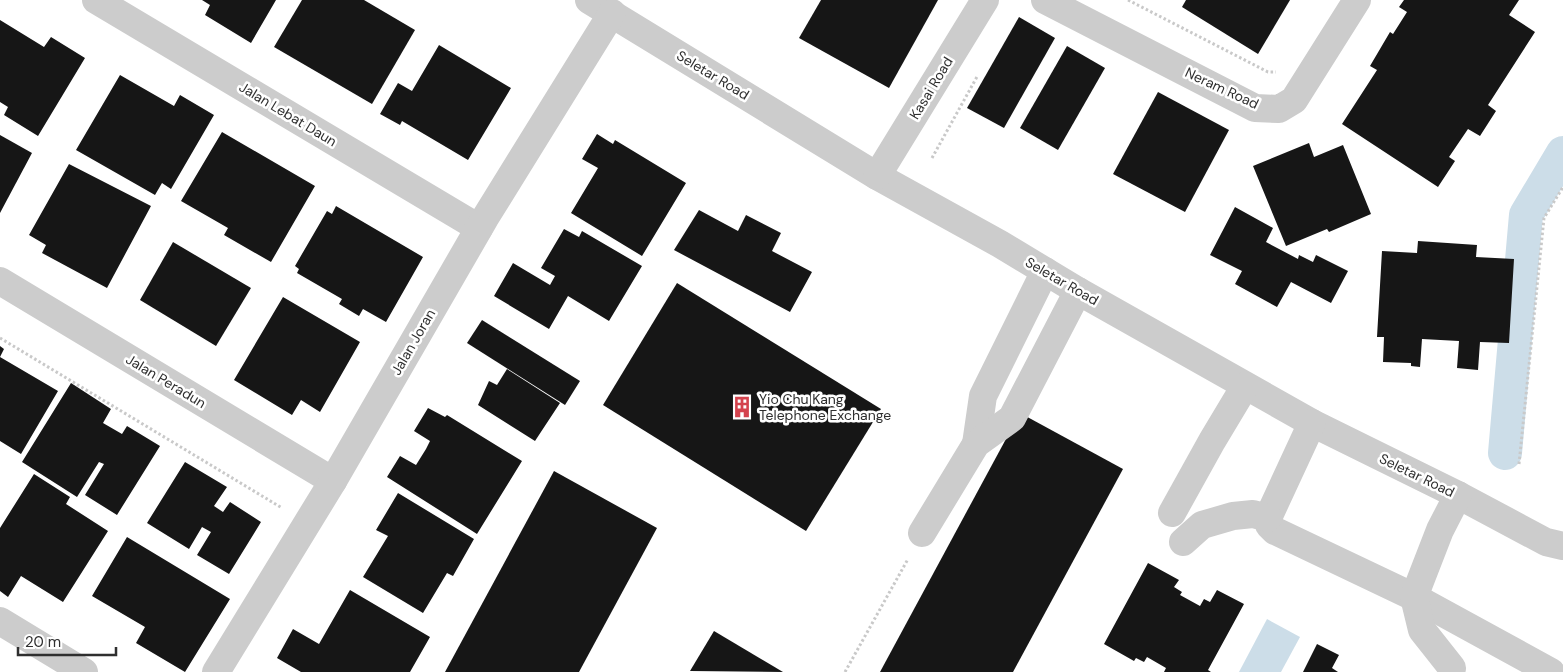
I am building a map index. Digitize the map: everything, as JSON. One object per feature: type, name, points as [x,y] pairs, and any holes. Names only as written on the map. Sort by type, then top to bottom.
[{"type":"street","name":"Jalan Lebat Daun","points":[[96,0],[479,228]]},
{"type":"street","name":"Kasai Road","points":[[877,176],[985,0]]},
{"type":"street","name":"Neram Road","points":[[1045,0],[1255,108],[1279,109],[1294,100],[1356,0]]},
{"type":"street","name":"Jalan Joran","points":[[216,672],[333,481],[479,228],[564,89],[601,7]]},
{"type":"street","name":"Seletar Road","points":[[601,7],[877,176],[1245,386],[1312,423],[1458,495],[1557,549]]},
{"type":"street","points":[[922,534],[976,444],[983,396],[1044,271]]},
{"type":"street","name":"Jalan Peradun","points":[[0,281],[333,481]]},
{"type":"street","points":[[976,444],[1012,418],[1078,291]]},
{"type":"street","points":[[1172,513],[1245,386]]},
{"type":"street","points":[[1312,423],[1268,518],[1270,525],[1275,531],[1414,597],[1551,672]]},
{"type":"street","points":[[1452,668],[1422,630],[1414,597],[1440,530],[1458,495]]},
{"type":"street","points":[[1183,542],[1202,525],[1234,516],[1253,514],[1268,518]]},
{"type":"street","points":[[0,621],[84,672]]},
{"type":"path","points":[[1128,0],[1268,72],[1282,72]]},
{"type":"path","points":[[932,158],[980,72]]},
{"type":"path","points":[[1519,464],[1544,218],[1563,187]]},
{"type":"path","points":[[0,338],[282,508]]},
{"type":"path","points":[[845,672],[922,534]]},
{"type":"water","points":[[1267,619],[1300,637],[1281,672],[1239,672]]},
{"type":"building","points":[[202,0],[276,0],[251,43],[205,15],[210,5]]},
{"type":"building","points":[[302,0],[364,0],[415,30],[372,104],[274,47]]},
{"type":"building","points":[[821,0],[938,0],[889,88],[799,38]]},
{"type":"building","points":[[1186,0],[1290,0],[1258,54],[1182,7]]},
{"type":"building","points":[[1404,0],[1519,0],[1509,15],[1535,32],[1488,105],[1496,111],[1480,136],[1468,129],[1449,157],[1455,161],[1438,187],[1342,124],[1377,70],[1370,66],[1390,32],[1393,34],[1407,12],[1399,7]]},
{"type":"building","points":[[1019,17],[1055,38],[1004,128],[967,108]]},
{"type":"building","points":[[0,20],[44,47],[51,37],[85,58],[38,136],[4,115],[8,107],[0,102]]},
{"type":"building","points":[[439,45],[511,88],[468,160],[402,121],[400,125],[380,114],[398,83],[412,91]]},
{"type":"building","points":[[1067,46],[1105,68],[1058,150],[1020,128]]},
{"type":"building","points":[[120,75],[174,106],[180,95],[214,115],[171,189],[162,183],[155,195],[76,150]]},
{"type":"building","points":[[1158,92],[1229,130],[1185,212],[1113,174]]},
{"type":"building","points":[[222,132],[315,186],[271,262],[224,235],[228,228],[181,201]]},
{"type":"building","points":[[597,134],[613,144],[615,140],[686,183],[642,256],[571,213],[598,168],[582,159]]},
{"type":"building","points":[[0,135],[32,153],[0,213]]},
{"type":"building","points":[[1309,143],[1314,157],[1343,145],[1371,214],[1329,232],[1327,229],[1286,246],[1253,166]]},
{"type":"building","points":[[69,164],[151,206],[107,288],[42,253],[46,245],[29,235]]},
{"type":"building","points":[[336,206],[423,257],[386,322],[363,309],[359,316],[339,304],[342,299],[297,273],[299,269],[295,266],[327,211],[332,214]]},
{"type":"building","points":[[1235,207],[1273,228],[1266,242],[1298,259],[1299,255],[1313,262],[1316,255],[1348,271],[1331,303],[1291,282],[1277,307],[1235,284],[1242,271],[1210,255]]},
{"type":"building","points":[[699,210],[738,231],[746,215],[781,233],[772,251],[812,272],[790,312],[674,250]]},
{"type":"building","points":[[564,229],[579,237],[582,231],[642,266],[609,321],[568,296],[549,329],[494,296],[513,263],[550,285],[555,276],[541,268]]},
{"type":"building","points":[[1418,241],[1477,245],[1476,257],[1514,259],[1509,343],[1480,342],[1478,370],[1457,368],[1459,341],[1422,339],[1420,367],[1411,366],[1411,363],[1383,362],[1384,337],[1377,337],[1382,251],[1417,253]]},
{"type":"building","points":[[173,242],[251,288],[216,346],[140,300]]},
{"type":"building","name":"Yio Chu Kang Telephone Exchange","points":[[677,283],[881,409],[806,531],[603,405]]},
{"type":"building","points":[[283,297],[360,342],[320,412],[301,400],[292,415],[234,380]]},
{"type":"building","points":[[482,320],[580,381],[565,405],[467,343]]},
{"type":"building","points":[[0,346],[4,349],[0,357]]},
{"type":"building","points":[[0,357],[58,391],[21,454],[0,441]]},
{"type":"building","points":[[507,369],[560,403],[535,441],[478,405],[489,381],[497,385]]},
{"type":"building","points":[[71,383],[111,409],[103,423],[122,434],[127,426],[160,446],[117,515],[85,495],[104,464],[99,462],[77,497],[22,462]]},
{"type":"building","points":[[428,408],[445,417],[447,415],[522,461],[477,534],[387,477],[400,456],[416,465],[426,449],[430,441],[414,431]]},
{"type":"building","points":[[1020,413],[1123,469],[1013,672],[880,672]]},
{"type":"building","points":[[185,462],[227,487],[214,506],[223,512],[230,502],[261,522],[229,574],[197,555],[211,532],[202,527],[189,549],[147,523]]},
{"type":"building","points":[[554,471],[657,528],[579,672],[445,672]]},
{"type":"building","points":[[34,474],[70,497],[66,504],[108,531],[63,602],[21,576],[8,597],[0,591],[0,528]]},
{"type":"building","points":[[398,493],[474,539],[453,576],[447,573],[423,613],[363,577],[388,536],[376,530]]},
{"type":"building","points":[[127,537],[230,599],[185,672],[136,643],[145,627],[92,596]]},
{"type":"building","points":[[1148,563],[1179,580],[1174,587],[1182,592],[1180,595],[1200,606],[1204,599],[1210,602],[1217,590],[1244,604],[1208,670],[1211,672],[1164,672],[1166,668],[1147,657],[1144,662],[1136,658],[1134,661],[1104,644]]},
{"type":"building","points":[[350,590],[430,637],[410,672],[301,672],[277,658],[293,629],[319,644]]},
{"type":"building","points":[[714,631],[783,672],[690,671]]},
{"type":"building","points":[[1317,644],[1339,655],[1332,668],[1338,672],[1303,672]]},
{"type":"waterway","points":[[1505,453],[1526,215],[1563,153]]},
{"type":"place","name":"Yio Chu Kang Telephone Exchange","points":[[742,407]]}]
